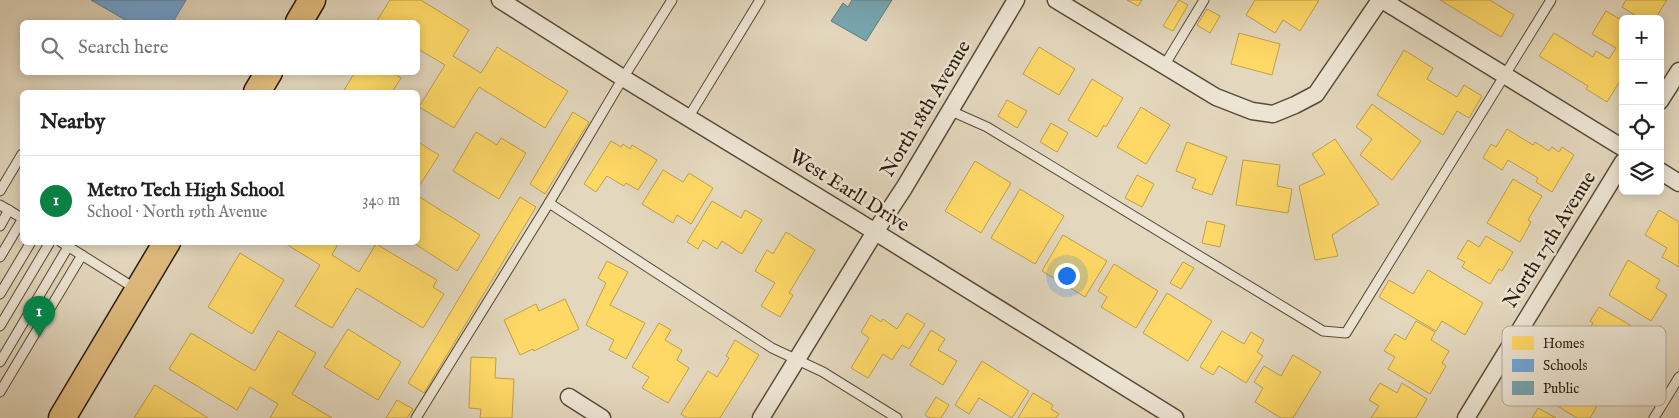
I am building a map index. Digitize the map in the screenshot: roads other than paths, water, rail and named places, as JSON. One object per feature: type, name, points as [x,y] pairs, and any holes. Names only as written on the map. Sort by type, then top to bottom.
[{"type":"main road","points":[[299,20],[312,0]]},
{"type":"main road","points":[[258,90],[267,75]]},
{"type":"main road","points":[[62,418],[165,245]]},
{"type":"street","name":"West Earll Drive","points":[[500,0],[622,78],[1175,418]]},
{"type":"street","name":"North 18th Avenue","points":[[761,418],[951,111],[1016,0]]},
{"type":"street","points":[[1056,0],[1216,97],[1252,111],[1273,114],[1316,94],[1381,0],[1619,146]]},
{"type":"street","points":[[1664,95],[1679,71]]},
{"type":"street","name":"North 17th Avenue","points":[[1522,326],[1619,169]]},
{"type":"street","points":[[1664,174],[1679,183]]},
{"type":"street","name":"North 17th Avenue","points":[[1466,418],[1502,359]]},
{"type":"street","points":[[569,398],[602,418]]},
{"type":"lane","points":[[416,418],[549,202],[622,78],[672,0]]},
{"type":"lane","points":[[688,118],[760,0]]},
{"type":"lane","points":[[1164,66],[1204,0]]},
{"type":"lane","points":[[951,111],[987,127],[1323,331],[1346,333],[1551,0]]},
{"type":"lane","points":[[0,191],[20,157]]},
{"type":"lane","points":[[549,202],[772,348],[823,372],[897,418]]},
{"type":"lane","points":[[0,204],[20,218]]},
{"type":"lane","points":[[0,226],[9,210]]},
{"type":"lane","points":[[0,258],[20,223]]},
{"type":"lane","points":[[0,294],[29,245]]},
{"type":"lane","points":[[0,326],[48,245]]},
{"type":"lane","points":[[0,362],[64,245],[138,291]]},
{"type":"lane","points":[[0,392],[82,255]]},
{"type":"lane","points":[[1666,398],[1679,377]]},
{"type":"lane","points":[[1654,418],[1661,406]]},
{"type":"place","name":"Metro Tech High School","points":[[39,337]]}]
